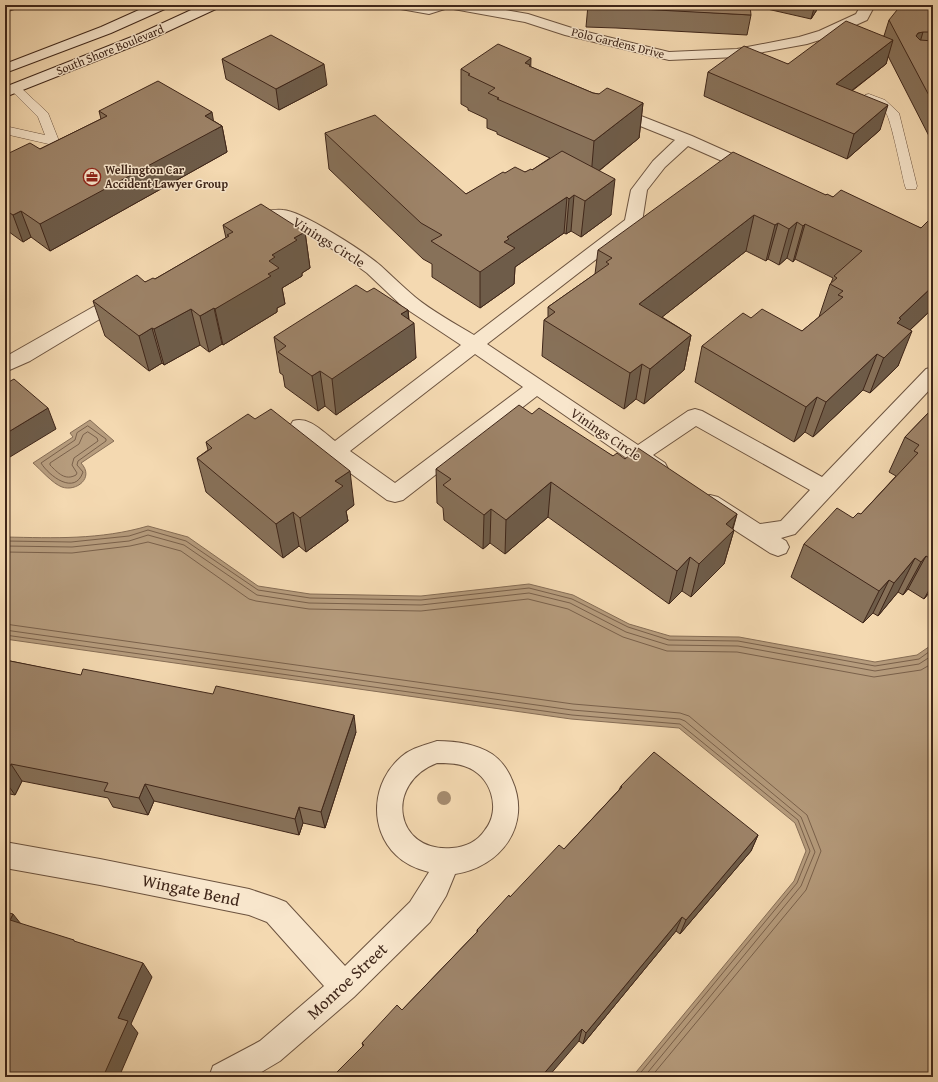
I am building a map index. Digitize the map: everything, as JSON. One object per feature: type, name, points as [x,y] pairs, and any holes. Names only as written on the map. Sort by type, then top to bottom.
[{"type":"street","points":[[5,8],[12,5]]},
{"type":"street","name":"South Shore Boulevard","points":[[5,69],[106,30],[162,5]]},
{"type":"street","name":"South Shore Boulevard","points":[[10,90],[144,37],[213,5]]},
{"type":"street","points":[[400,5],[429,10],[443,5]]},
{"type":"street","name":"Polo Gardens Drive","points":[[453,5],[528,18],[570,32],[669,56],[737,53],[802,41],[843,26],[862,17],[868,5]]},
{"type":"street","points":[[601,105],[686,139],[766,175]]},
{"type":"street","points":[[335,452],[633,222],[639,190],[659,164],[686,139]]},
{"type":"street","name":"Vinings Circle","points":[[236,233],[264,217],[283,216],[297,220],[348,251],[373,269],[409,302],[671,477]]},
{"type":"street","points":[[5,365],[140,288]]},
{"type":"street","points":[[757,533],[787,528],[933,374]]},
{"type":"street","points":[[300,426],[395,494],[536,386]]},
{"type":"street","points":[[638,456],[695,416],[824,488]]},
{"type":"street","points":[[697,494],[778,547]]},
{"type":"street","points":[[438,752],[457,752],[475,757],[490,768],[502,782],[507,800],[505,819],[497,836],[484,850],[467,859],[447,862],[427,859],[410,850],[397,837],[390,820],[388,802],[394,784],[400,775],[419,758],[438,752]]},
{"type":"street","name":"Wingate Bend","points":[[5,855],[100,872],[249,902],[276,912],[344,987]]},
{"type":"street","name":"Monroe Street","points":[[224,1077],[270,1051],[344,987],[420,912],[436,887],[447,862]]},
{"type":"lane","points":[[5,130],[53,141],[44,116],[10,90]]},
{"type":"lane","points":[[869,98],[881,103],[893,113],[911,186]]},
{"type":"water","points":[[90,420],[114,441],[81,463],[86,474],[85,479],[78,486],[67,488],[62,487],[51,480],[33,463],[73,437],[70,433]]},
{"type":"water","points":[[148,526],[188,537],[258,586],[310,594],[421,596],[529,584],[573,595],[629,624],[670,636],[739,637],[875,662],[917,655],[933,644],[933,1077],[632,1077],[794,881],[806,851],[795,823],[679,728],[571,719],[5,639],[5,537],[59,538],[95,536],[130,531]]},
{"type":"building","points":[[588,5],[750,5],[751,15],[587,7]]},
{"type":"building","points":[[901,5],[933,5],[933,32],[918,33],[916,36],[920,40],[933,41],[933,103],[889,20]]},
{"type":"building","points":[[846,21],[893,40],[836,84],[888,105],[854,134],[708,72],[744,46],[788,64]]},
{"type":"building","points":[[271,35],[324,64],[276,89],[222,59]]},
{"type":"building","points":[[498,44],[531,58],[525,63],[530,65],[529,66],[593,93],[599,94],[607,88],[643,103],[594,141],[497,99],[499,98],[488,93],[495,88],[468,75],[470,74],[461,69]]},
{"type":"building","points":[[158,81],[212,112],[205,116],[222,126],[40,224],[21,211],[13,215],[5,210],[5,155],[30,143],[40,149],[107,116],[99,111]]},
{"type":"building","points":[[375,115],[466,194],[503,172],[505,173],[515,167],[525,172],[531,169],[532,170],[562,151],[615,179],[585,201],[574,195],[569,199],[567,197],[507,237],[509,239],[504,242],[515,248],[480,272],[431,241],[442,235],[421,223],[325,133]]},
{"type":"building","points":[[733,152],[826,195],[827,194],[833,197],[841,190],[921,228],[928,221],[933,224],[933,286],[899,318],[901,319],[897,323],[912,331],[884,358],[877,354],[826,402],[817,397],[806,407],[702,346],[743,313],[751,318],[762,309],[802,331],[843,297],[838,295],[843,291],[830,284],[837,278],[834,276],[862,251],[805,224],[803,226],[797,222],[789,229],[778,223],[775,225],[754,215],[639,304],[691,335],[650,369],[642,364],[630,373],[544,320],[555,312],[548,307],[609,264],[606,262],[612,258],[598,250]]},
{"type":"building","points":[[261,204],[305,232],[294,238],[297,240],[272,255],[275,257],[269,261],[279,268],[268,274],[271,276],[215,309],[214,308],[200,316],[191,309],[139,336],[93,301],[137,275],[145,282],[153,278],[155,279],[229,236],[227,235],[233,232],[223,225]]},
{"type":"building","points":[[356,285],[367,292],[374,288],[408,310],[401,314],[414,323],[332,379],[320,371],[312,376],[278,352],[286,346],[274,337]]},
{"type":"building","points":[[14,379],[48,408],[5,434],[5,384]]},
{"type":"building","points":[[519,405],[532,414],[539,408],[613,456],[617,453],[625,459],[638,448],[737,514],[726,524],[734,530],[699,564],[690,557],[677,571],[551,482],[506,520],[491,509],[484,515],[443,485],[451,479],[436,469]]},
{"type":"building","points":[[933,408],[933,560],[926,556],[921,562],[915,558],[894,583],[889,580],[879,591],[804,544],[837,508],[853,518],[858,513],[861,514],[918,453],[914,451],[919,445],[905,437]]},
{"type":"building","points":[[271,409],[350,471],[335,481],[343,486],[300,518],[293,512],[276,524],[197,458],[212,448],[206,442],[248,414],[255,419]]},
{"type":"building","points":[[5,660],[81,675],[83,669],[213,694],[216,686],[354,715],[321,812],[299,807],[295,819],[145,784],[139,798],[104,791],[108,783],[11,764],[5,775]]},
{"type":"building","points":[[654,752],[758,835],[686,920],[682,917],[586,1033],[582,1029],[541,1077],[332,1077],[364,1045],[362,1043],[397,1005],[402,1010],[478,931],[477,930],[509,895],[510,897],[559,845],[564,849]]},
{"type":"building","points":[[5,912],[13,914],[10,920],[143,963],[118,1018],[128,1021],[103,1077],[5,1077]]},
{"type":"place","name":"Wellington Car Accident Lawyer Group","points":[[92,177]]}]
